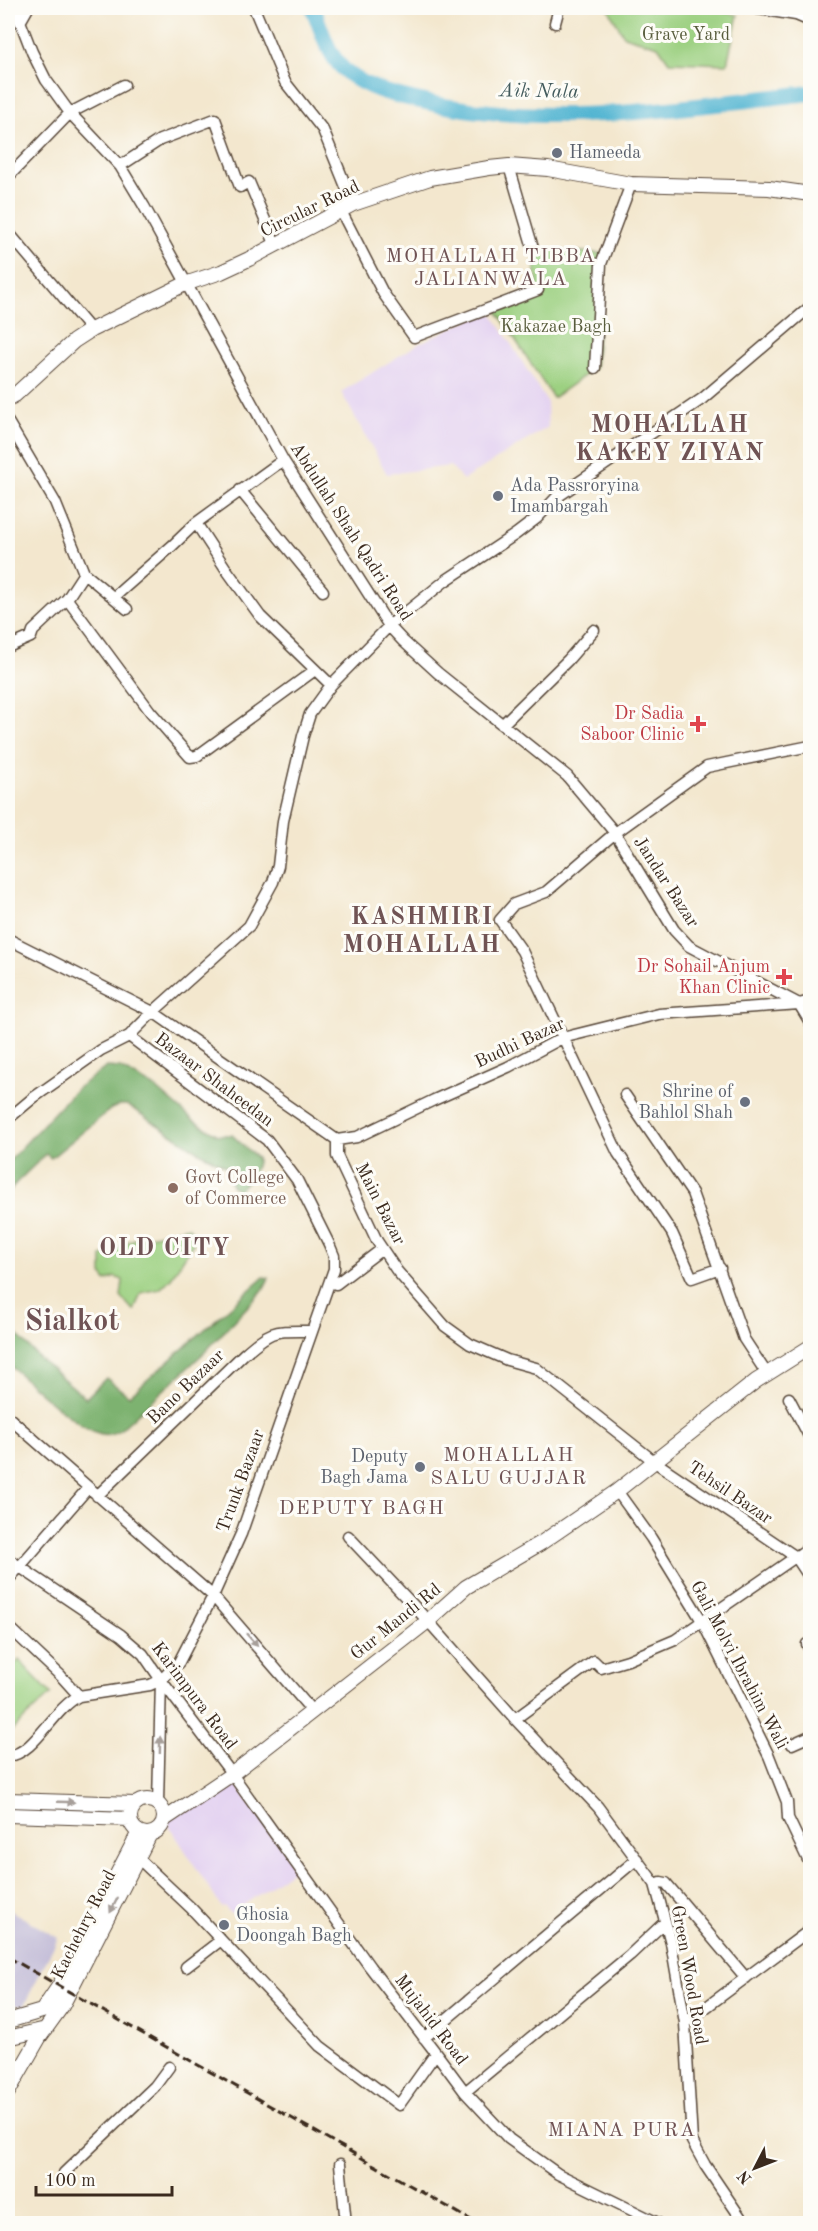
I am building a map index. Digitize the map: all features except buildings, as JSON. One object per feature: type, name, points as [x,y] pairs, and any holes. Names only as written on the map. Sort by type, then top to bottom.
[{"type":"main road","name":"Circular Road","points":[[8,399],[74,341],[91,330],[185,284],[221,272],[276,246],[347,208],[430,178],[509,166],[631,184],[769,188],[810,194]]},
{"type":"main road","name":"Gur Mandi Rd","points":[[165,1819],[232,1774],[313,1712],[428,1621],[466,1587],[541,1543],[617,1491],[767,1374],[810,1347]]},
{"type":"main road","points":[[8,1800],[135,1804],[147,1799],[158,1803],[162,1808],[165,1819],[160,1829],[145,1833],[131,1824],[130,1813],[135,1804]]},
{"type":"main road","points":[[8,1815],[130,1819]]},
{"type":"main road","name":"Kachehry Road","points":[[8,2092],[68,1995],[138,1858],[145,1833]]},
{"type":"main road","name":"Kachehry Road","points":[[8,2021],[42,2011],[59,1986],[145,1833]]},
{"type":"main road","points":[[8,2038],[46,2029]]},
{"type":"street","name":"Abdullah Shah Qadri Road","points":[[15,8],[45,80],[70,113],[120,166],[283,460],[389,626],[422,659],[567,776],[615,833]]},
{"type":"street","points":[[20,22],[28,8]]},
{"type":"street","points":[[254,8],[285,82],[323,130],[347,208],[383,293],[414,337],[538,290]]},
{"type":"street","points":[[555,23],[560,8]]},
{"type":"street","points":[[752,8],[797,11],[810,21]]},
{"type":"street","points":[[8,177],[70,113],[123,85]]},
{"type":"street","points":[[120,166],[160,140],[214,119],[240,186],[249,182],[276,246]]},
{"type":"street","points":[[509,166],[533,248]]},
{"type":"street","points":[[594,368],[601,264],[631,184]]},
{"type":"street","points":[[8,232],[91,330]]},
{"type":"street","points":[[8,1119],[33,1098],[101,1050],[129,1036],[244,932],[267,896],[278,866],[282,821],[310,714],[331,685],[389,626],[445,581],[537,518],[557,497],[702,399],[810,307]]},
{"type":"street","points":[[8,422],[55,502],[84,573],[127,609]]},
{"type":"street","points":[[114,597],[196,523],[283,460]]},
{"type":"street","points":[[240,490],[323,591]]},
{"type":"street","points":[[196,523],[225,570],[260,616],[331,685]]},
{"type":"street","points":[[8,647],[31,637],[33,631],[67,599],[84,573]]},
{"type":"street","points":[[67,599],[150,711],[190,757],[197,756],[315,670]]},
{"type":"street","points":[[502,725],[568,660],[594,630]]},
{"type":"street","points":[[720,1269],[692,1278],[672,1233],[618,1153],[522,951],[500,920],[514,904],[546,892],[615,833],[707,767],[810,746]]},
{"type":"street","name":"Jandar Bazar","points":[[615,833],[674,930],[690,946],[799,1004]]},
{"type":"street","points":[[8,939],[153,1012],[337,1140]]},
{"type":"street","name":"Budhi Bazar","points":[[337,1140],[357,1137],[508,1067],[562,1038],[659,1014],[799,1004],[810,1001]]},
{"type":"street","points":[[799,1004],[810,1022]]},
{"type":"street","name":"Bazaar Shaheedan","points":[[129,1036],[267,1140],[297,1180],[329,1244],[334,1256],[331,1282]]},
{"type":"street","points":[[625,1095],[692,1193],[744,1339],[767,1374]]},
{"type":"street","name":"Main Bazar","points":[[337,1140],[337,1156],[382,1249],[397,1271],[445,1326],[470,1344],[507,1360],[536,1368],[655,1462]]},
{"type":"street","points":[[331,1282],[336,1284],[382,1249]]},
{"type":"street","name":"Trunk Bazaar","points":[[161,1680],[179,1662],[187,1650],[241,1534],[311,1331],[331,1282]]},
{"type":"street","name":"Bano Bazaar","points":[[97,1496],[244,1354],[267,1335],[274,1331],[311,1331]]},
{"type":"street","points":[[789,1398],[810,1438]]},
{"type":"street","points":[[8,1417],[213,1596],[313,1712]]},
{"type":"street","name":"Tehsil Bazar","points":[[655,1462],[795,1557],[810,1578]]},
{"type":"street","points":[[8,1580],[88,1488]]},
{"type":"street","name":"Gali Molvi Ibrahim Wali","points":[[617,1491],[651,1538],[702,1621],[769,1756],[787,1802],[788,1818],[810,1864]]},
{"type":"street","name":"Green Wood Road","points":[[348,1536],[598,1807],[655,1884],[666,1922],[685,2023],[692,2141],[705,2165],[745,2223]]},
{"type":"street","points":[[515,1719],[594,1660],[601,1668],[628,1660],[675,1640],[810,1547]]},
{"type":"street","name":"Karimpura Road","points":[[8,1559],[121,1635],[143,1654],[232,1774]]},
{"type":"street","points":[[8,1626],[61,1676],[78,1696]]},
{"type":"street","points":[[8,1756],[21,1753],[62,1708],[78,1696],[150,1685],[161,1680],[158,1803]]},
{"type":"street","points":[[792,1744],[810,1736]]},
{"type":"street","name":"Mujahid Road","points":[[232,1774],[424,2038],[465,2092],[508,2139],[558,2174],[660,2223]]},
{"type":"street","points":[[138,1858],[191,1908],[320,2046],[399,2105],[436,2053]]},
{"type":"street","points":[[424,2038],[637,1859]]},
{"type":"street","points":[[655,1884],[661,1882],[666,1884],[746,1978]]},
{"type":"street","points":[[465,2092],[666,1922]]},
{"type":"street","points":[[685,2023],[810,1930]]},
{"type":"street","points":[[186,1967],[221,1940]]},
{"type":"street","points":[[64,2173],[155,2086],[169,2067]]},
{"type":"street","points":[[340,2164],[346,2223]]},
{"type":"shaded area","points":[[490,310],[547,402],[548,427],[463,480],[450,466],[387,474],[341,392],[420,343]]},
{"type":"shaded area","points":[[232,1778],[297,1867],[231,1914],[224,1906],[222,1908],[166,1821]]},
{"type":"shaded area","points":[[8,1909],[58,1938],[23,2007],[8,2004]]},
{"type":"green space","name":"Grave Yard","points":[[608,8],[706,8],[738,15],[727,64],[669,62],[658,46],[624,36]]},
{"type":"green space","name":"Kakazae Bagh","points":[[533,248],[605,254],[595,368],[553,398],[495,308],[538,290]]},
{"type":"green space","points":[[107,1067],[120,1068],[156,1088],[193,1120],[218,1135],[232,1135],[257,1158],[256,1167],[248,1180],[239,1190],[233,1187],[230,1181],[236,1172],[196,1150],[127,1105],[120,1105],[111,1109],[51,1158],[46,1154],[8,1194],[8,1162],[77,1088]]},
{"type":"green space","points":[[188,1227],[196,1239],[171,1278],[160,1289],[141,1293],[134,1311],[121,1297],[123,1280],[115,1277],[106,1281],[102,1274],[102,1257],[132,1240]]},
{"type":"green space","points":[[264,1277],[269,1278],[263,1290],[204,1353],[120,1430],[112,1433],[98,1433],[76,1421],[8,1364],[8,1325],[40,1359],[86,1398],[106,1378],[129,1396]]},
{"type":"green space","points":[[19,1660],[51,1694],[8,1734],[8,1671]]},
{"type":"waterway","name":"Aik Nala","points":[[313,8],[331,52],[349,74],[373,88],[416,100],[465,109],[514,114],[613,113],[663,110],[810,93]]},
{"type":"railway","points":[[8,1957],[478,2224]]},
{"type":"place","name":"Hameeda","points":[[557,153]]},
{"type":"place","name":"Ada Passroryina Imambargah","points":[[498,496]]},
{"type":"place","name":"Dr Sadia Saboor Clinic","points":[[698,724]]},
{"type":"place","name":"Dr Sohail Anjum Khan Clinic","points":[[784,977]]},
{"type":"place","name":"Shrine of Bahlol Shah","points":[[745,1102]]},
{"type":"place","name":"Govt College of Commerce","points":[[173,1188]]},
{"type":"place","name":"Deputy Bagh Jama","points":[[420,1467]]},
{"type":"place","name":"Ghosia Doongah Bagh","points":[[224,1925]]},
{"type":"district","name":"MOHALLAH TIBBA JALIANWALA","points":[[491,268]]},
{"type":"district","name":"MOHALLAH KAKEY ZIYAN","points":[[670,440]]},
{"type":"district","name":"KASHMIRI MOHALLAH","points":[[422,932]]},
{"type":"district","name":"OLD CITY","points":[[165,1249]]},
{"type":"district","name":"Sialkot","points":[[72,1322]]},
{"type":"district","name":"MOHALLAH SALU GUJJAR","points":[[509,1468]]},
{"type":"district","name":"DEPUTY BAGH","points":[[362,1509]]},
{"type":"district","name":"MIANA PURA","points":[[622,2131]]}]
